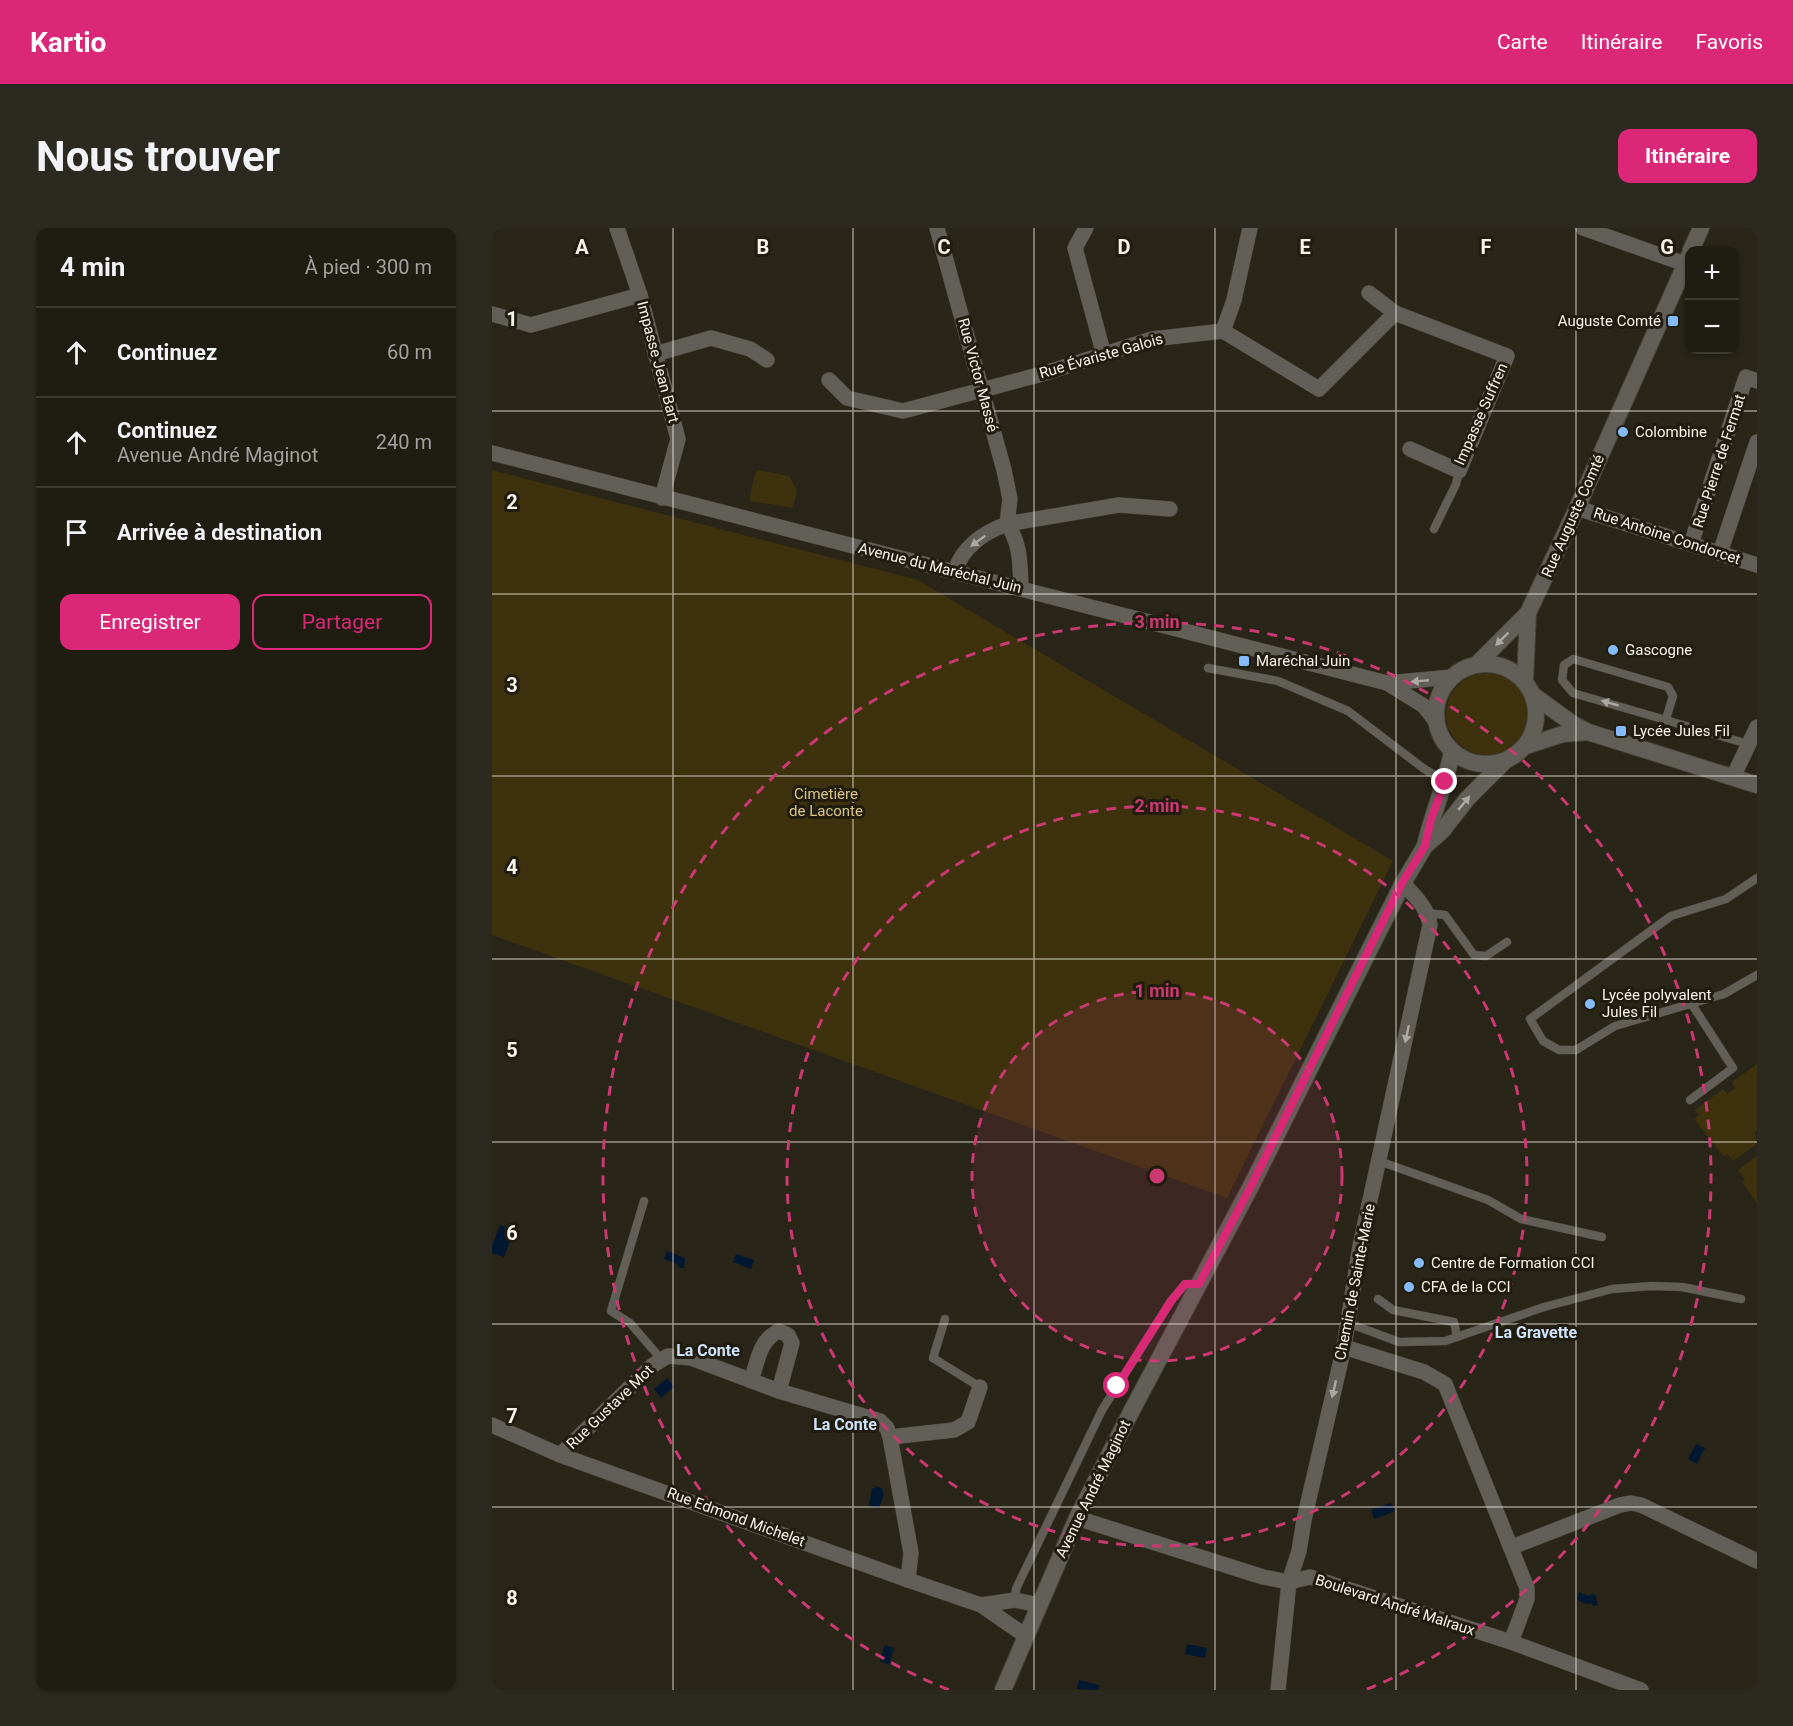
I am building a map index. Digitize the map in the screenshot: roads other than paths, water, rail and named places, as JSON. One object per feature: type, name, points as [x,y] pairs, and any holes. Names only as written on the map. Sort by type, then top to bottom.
[{"type":"street","name":"Impasse Jean Bart","points":[[617,228],[640,295],[678,439],[662,498]]},
{"type":"street","name":"Rue Victor Massé","points":[[937,228],[1010,500],[1007,524],[1019,548],[1021,588]]},
{"type":"street","points":[[1086,228],[1075,248],[1104,355]]},
{"type":"street","points":[[1250,228],[1234,300],[1223,330],[1319,389],[1395,313]]},
{"type":"street","points":[[1583,228],[1685,255]]},
{"type":"street","name":"Rue Auguste Comté","points":[[1693,246],[1701,228]]},
{"type":"street","name":"Rue Auguste Comté","points":[[1476,664],[1528,613],[1685,265]]},
{"type":"street","name":"Impasse Suffren","points":[[1369,293],[1395,313],[1507,356],[1459,471],[1410,449]]},
{"type":"street","points":[[492,314],[531,325],[640,295]]},
{"type":"street","name":"Rue Évariste Galois","points":[[829,380],[847,398],[903,411],[1104,355],[1152,339],[1223,330]]},
{"type":"street","points":[[655,354],[711,338],[750,349],[767,360]]},
{"type":"street","name":"Rue Pierre de Fermat","points":[[1691,544],[1751,379]]},
{"type":"street","name":"Rue Pierre de Fermat","points":[[1720,553],[1757,442]]},
{"type":"street","name":"Avenue du Maréchal Juin","points":[[492,453],[1387,684],[1424,706],[1436,720]]},
{"type":"street","points":[[955,572],[958,561],[966,549],[995,528],[1007,524],[1119,505],[1170,509]]},
{"type":"street","name":"Rue Antoine Condorcet","points":[[1577,508],[1757,565]]},
{"type":"street","name":"Rue Auguste Comté","points":[[1528,613],[1529,688]]},
{"type":"street","points":[[1529,688],[1537,712],[1535,730],[1526,746],[1516,756],[1504,762],[1485,765],[1467,762],[1452,752],[1440,737],[1436,720],[1439,696],[1452,677],[1476,664],[1494,664],[1511,670],[1573,724],[1588,732],[1757,784]]},
{"type":"street","name":"Avenue du Maréchal Juin","points":[[1387,684],[1452,677]]},
{"type":"street","points":[[1733,777],[1757,727]]},
{"type":"street","points":[[1526,746],[1556,736],[1588,732]]},
{"type":"street","name":"Avenue André Maginot","points":[[1425,846],[1452,752]]},
{"type":"street","name":"Avenue André Maginot","points":[[1003,1690],[1077,1518],[1251,1186],[1402,883],[1425,846],[1442,831],[1467,799],[1504,762]]},
{"type":"street","points":[[1402,883],[1428,913]]},
{"type":"street","name":"Chemin de Sainte-Marie","points":[[1278,1690],[1289,1582],[1299,1551],[1344,1347],[1360,1246],[1430,925],[1428,913]]},
{"type":"street","points":[[751,1381],[765,1340],[779,1331],[788,1335],[792,1343],[779,1391]]},
{"type":"street","points":[[1344,1347],[1424,1372],[1445,1384],[1527,1588],[1527,1599],[1511,1642]]},
{"type":"street","name":"Rue Gustave Mot","points":[[560,1455],[653,1365],[668,1356],[691,1358],[779,1391],[880,1421],[887,1428],[890,1437]]},
{"type":"street","points":[[908,1581],[911,1553],[890,1437],[954,1430],[968,1422],[980,1387]]},
{"type":"street","name":"Rue Edmond Michelet","points":[[492,1425],[560,1455],[908,1581],[981,1605],[1026,1636]]},
{"type":"street","points":[[1512,1547],[1620,1505],[1631,1503],[1641,1505],[1757,1562]]},
{"type":"street","name":"Boulevard André Malraux","points":[[1077,1518],[1263,1577],[1289,1582],[1310,1577],[1511,1642],[1641,1690]]},
{"type":"street","points":[[1002,1621],[1011,1601]]},
{"type":"street","name":"Rue Edmond Michelet","points":[[981,1605],[1011,1601],[1039,1605]]},
{"type":"lane","points":[[1434,528],[1456,484],[1459,471]]},
{"type":"lane","points":[[1666,719],[1673,696],[1668,687],[1573,660],[1564,665],[1562,680],[1573,693],[1748,744]]},
{"type":"lane","points":[[1208,668],[1278,681],[1348,711],[1445,782]]},
{"type":"lane","points":[[1757,878],[1726,899],[1671,916],[1530,1019],[1543,1041],[1559,1050],[1576,1050],[1615,1026],[1724,994],[1757,975]]},
{"type":"lane","points":[[1428,913],[1445,915],[1474,955],[1486,956],[1506,942]]},
{"type":"lane","points":[[1690,1100],[1732,1068],[1691,1004]]},
{"type":"lane","points":[[1379,1161],[1488,1200],[1521,1219],[1602,1237]]},
{"type":"lane","points":[[644,1202],[611,1311],[630,1323],[662,1360]]},
{"type":"lane","points":[[1011,1601],[1102,1410],[1171,1301],[1185,1284],[1199,1284]]},
{"type":"lane","points":[[1348,1323],[1399,1342],[1445,1341],[1544,1306],[1611,1289],[1682,1287],[1741,1299]]},
{"type":"lane","points":[[1378,1299],[1393,1310],[1454,1322],[1457,1337]]},
{"type":"lane","points":[[945,1319],[933,1358],[980,1387]]},
{"type":"water","points":[[500,1225],[514,1230],[504,1257],[492,1253],[492,1246]]},
{"type":"water","points":[[667,1251],[685,1258],[684,1268],[664,1259]]},
{"type":"water","points":[[736,1254],[754,1260],[751,1269],[733,1262]]},
{"type":"water","points":[[667,1378],[674,1387],[661,1398],[654,1389]]},
{"type":"water","points":[[1696,1444],[1705,1448],[1697,1464],[1688,1459]]},
{"type":"water","points":[[875,1486],[882,1488],[884,1494],[879,1508],[869,1506],[872,1488],[874,1489]]},
{"type":"water","points":[[1390,1503],[1394,1507],[1393,1512],[1374,1519],[1371,1510]]},
{"type":"water","points":[[1579,1592],[1588,1596],[1595,1594],[1598,1605],[1593,1606],[1592,1603],[1587,1604],[1577,1600]]},
{"type":"water","points":[[1187,1644],[1207,1648],[1205,1658],[1185,1654]]},
{"type":"water","points":[[885,1645],[894,1648],[889,1665],[880,1661]]},
{"type":"water","points":[[1079,1680],[1099,1685],[1098,1690],[1077,1689]]},
{"type":"place","name":"Auguste Comté","points":[[1673,321]]},
{"type":"place","name":"Colombine","points":[[1623,432]]},
{"type":"place","name":"Gascogne","points":[[1613,650]]},
{"type":"place","name":"Maréchal Juin","points":[[1244,661]]},
{"type":"place","name":"Lycée Jules Fil","points":[[1621,731]]},
{"type":"place","name":"Lycée polyvalent Jules Fil","points":[[1590,1004]]},
{"type":"place","name":"Centre de Formation CCI","points":[[1419,1263]]},
{"type":"place","name":"CFA de la CCI","points":[[1409,1287]]},
{"type":"district","name":"La Gravette","points":[[1536,1332]]},
{"type":"district","name":"La Conte","points":[[708,1350]]},
{"type":"district","name":"La Conte","points":[[845,1424]]},
{"type":"park label","name":"Cimetière de Laconte","points":[[826,802]]}]
